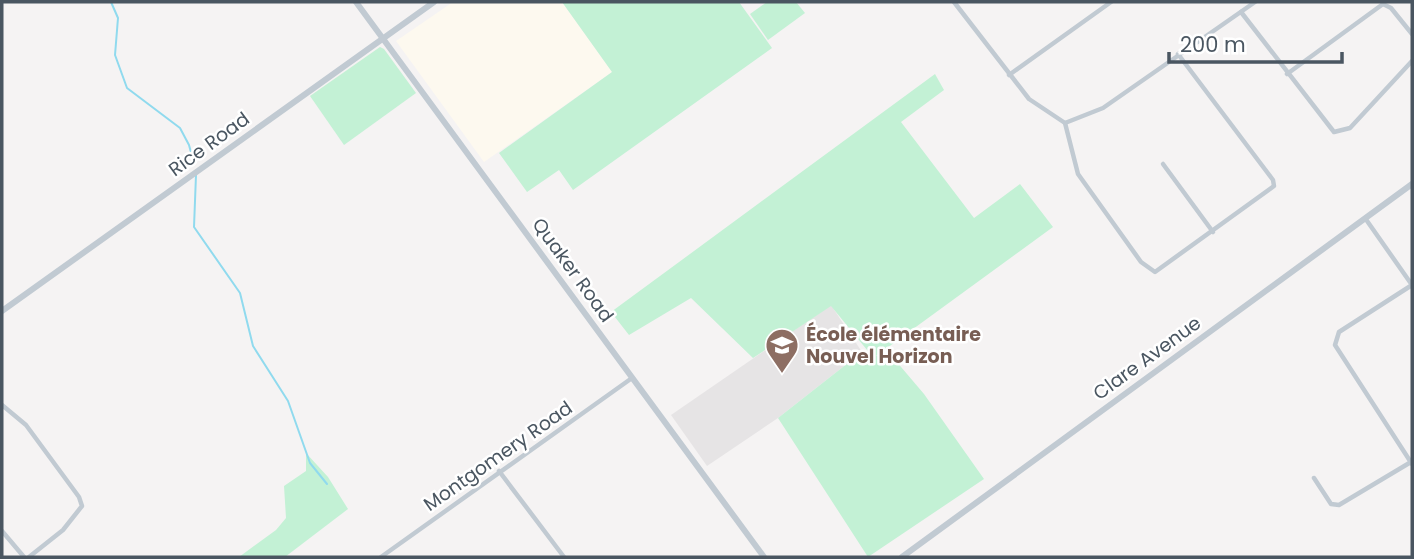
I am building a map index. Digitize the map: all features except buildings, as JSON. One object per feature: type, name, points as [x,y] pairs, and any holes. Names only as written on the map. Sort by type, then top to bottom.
[{"type":"street","name":"Quaker Road","points":[[356,2],[764,557]]},
{"type":"street","name":"Rice Road","points":[[2,311],[434,2]]},
{"type":"street","points":[[954,2],[1028,99],[1065,123],[1078,174],[1149,269],[1155,272],[1271,191],[1273,180],[1178,54]]},
{"type":"street","points":[[1009,75],[1111,2]]},
{"type":"street","points":[[1065,123],[1103,108],[1255,2]]},
{"type":"street","points":[[1287,74],[1382,5],[1391,8],[1412,34]]},
{"type":"street","points":[[1241,12],[1328,128],[1338,134],[1350,128],[1412,61]]},
{"type":"street","points":[[1163,164],[1213,232]]},
{"type":"street","name":"Clare Avenue","points":[[902,557],[1412,184]]},
{"type":"street","points":[[1314,478],[1331,504],[1339,505],[1411,463],[1335,345],[1339,332],[1412,285],[1365,218]]},
{"type":"street","name":"Montgomery Road","points":[[381,557],[632,379]]},
{"type":"street","points":[[2,405],[26,425],[79,497],[82,506],[63,530],[26,557],[2,531]]},
{"type":"street","points":[[499,471],[564,557]]},
{"type":"shaded area","points":[[453,2],[562,2],[612,72],[484,162],[396,41]]},
{"type":"shaded area","name":"École élémentaire Nouvel Horizon","points":[[831,305],[862,352],[778,418],[707,466],[671,415]]},
{"type":"green space","points":[[562,2],[739,2],[772,48],[573,190],[559,170],[527,192],[499,153],[612,72]]},
{"type":"green space","points":[[767,2],[796,2],[805,13],[768,40],[750,14]]},
{"type":"green space","points":[[380,47],[416,93],[344,145],[310,96]]},
{"type":"green space","points":[[935,74],[944,90],[901,122],[974,218],[1020,184],[1053,227],[876,356],[890,354],[924,394],[984,479],[868,557],[778,418],[862,352],[872,356],[831,306],[753,358],[691,298],[629,335],[611,312]]},
{"type":"green space","points":[[306,453],[328,477],[348,509],[285,557],[239,557],[276,530],[286,518],[284,486],[306,471]]},
{"type":"waterway","points":[[111,2],[118,18],[115,55],[127,88],[180,128],[189,145],[194,164]]},
{"type":"waterway","points":[[196,175],[194,227],[240,293],[253,346],[288,401],[310,463],[327,484]]},
{"type":"place","name":"École élémentaire Nouvel Horizon","points":[[782,375]]}]
